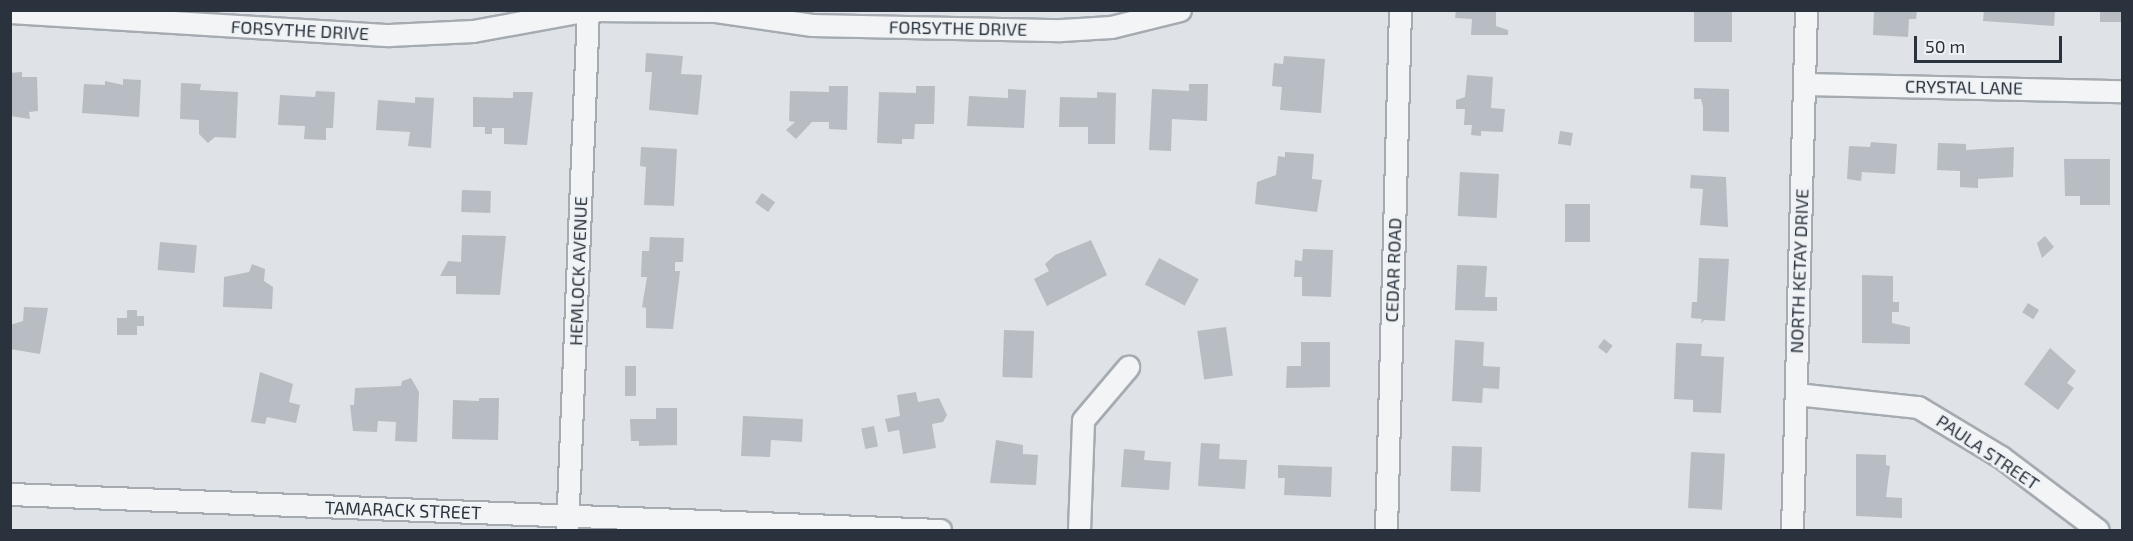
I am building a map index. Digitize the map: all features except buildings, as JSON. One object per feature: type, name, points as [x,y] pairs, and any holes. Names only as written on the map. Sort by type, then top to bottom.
[{"type":"street","name":"FORSYTHE DRIVE","points":[[10,12],[252,19],[436,35],[589,10],[716,11],[812,25],[1061,30],[1111,27],[1180,10]]},
{"type":"street","name":"HEMLOCK AVENUE","points":[[567,524],[589,10]]},
{"type":"street","name":"CEDAR ROAD","points":[[1386,531],[1400,10]]},
{"type":"street","name":"NORTH KETAY DRIVE","points":[[1792,531],[1806,10]]},
{"type":"street","name":"CRYSTAL LANE","points":[[1805,84],[2122,91]]},
{"type":"street","points":[[1079,531],[1083,420],[1128,367]]},
{"type":"street","name":"PAULA STREET","points":[[1796,394],[1918,407],[2001,457],[2098,531]]},
{"type":"street","name":"TAMARACK STREET","points":[[10,494],[567,524],[940,531]]}]
